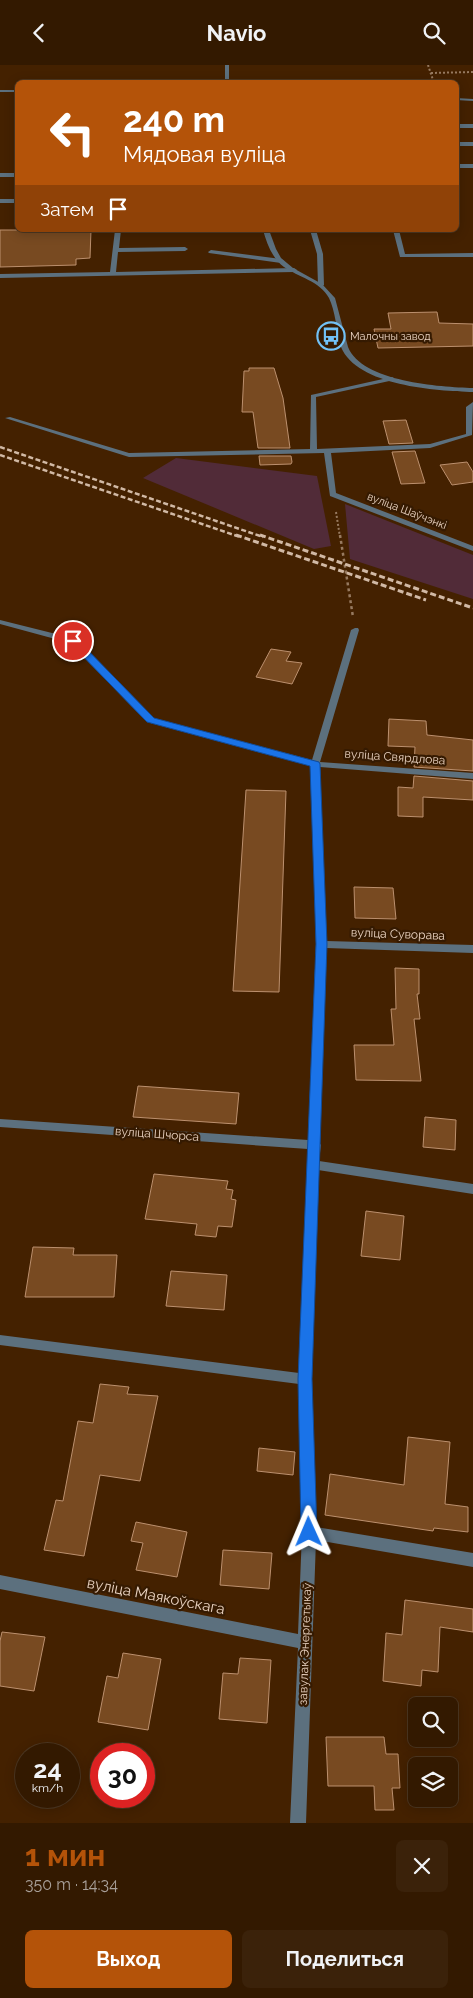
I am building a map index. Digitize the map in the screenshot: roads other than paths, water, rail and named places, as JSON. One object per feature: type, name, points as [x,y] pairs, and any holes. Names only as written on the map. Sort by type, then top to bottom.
[{"type":"street","points":[[226,80],[227,65]]},
{"type":"street","points":[[0,91],[15,91]]},
{"type":"street","points":[[459,99],[473,101]]},
{"type":"street","points":[[459,126],[473,126]]},
{"type":"street","points":[[459,143],[473,144]]},
{"type":"street","points":[[459,166],[473,166]]},
{"type":"street","points":[[0,175],[15,175]]},
{"type":"street","points":[[0,201],[15,201]]},
{"type":"street","points":[[113,274],[118,232]]},
{"type":"street","points":[[267,232],[270,243],[281,261],[321,285],[332,298],[348,355],[362,368],[392,379],[434,387],[473,390]]},
{"type":"street","points":[[314,232],[320,253],[321,285]]},
{"type":"street","points":[[396,232],[402,256],[473,255]]},
{"type":"street","points":[[116,250],[184,249]]},
{"type":"street","points":[[211,252],[281,261]]},
{"type":"street","points":[[0,276],[294,270]]},
{"type":"street","points":[[314,451],[313,396],[392,379]]},
{"type":"street","points":[[8,418],[129,455],[327,451],[430,446],[471,436],[468,407],[473,404]]},
{"type":"street","name":"вуліца Шаўчэнкі","points":[[327,451],[333,494],[473,549]]},
{"type":"street","name":"вуліца Свярдлова","points":[[0,622],[73,641],[150,720],[315,764],[473,776]]},
{"type":"street","name":"завулак Энергетыкаў","points":[[298,1823],[309,1532],[305,1379],[321,944],[315,764],[355,631]]},
{"type":"street","name":"вуліца Суворава","points":[[321,944],[473,949]]},
{"type":"street","name":"вуліца Шчорса","points":[[0,1123],[315,1145]]},
{"type":"street","points":[[314,1165],[473,1189]]},
{"type":"street","points":[[0,1341],[305,1379]]},
{"type":"street","points":[[309,1532],[473,1560]]},
{"type":"street","name":"вуліца Маякоўскага","points":[[0,1582],[306,1642]]},
{"type":"railway","points":[[0,447],[263,537]]},
{"type":"railway","points":[[0,455],[240,537]]},
{"type":"railway","points":[[236,535],[426,600]]},
{"type":"railway","points":[[260,535],[473,608]]},
{"type":"place","name":"Малочны завод","points":[[331,336]]}]
